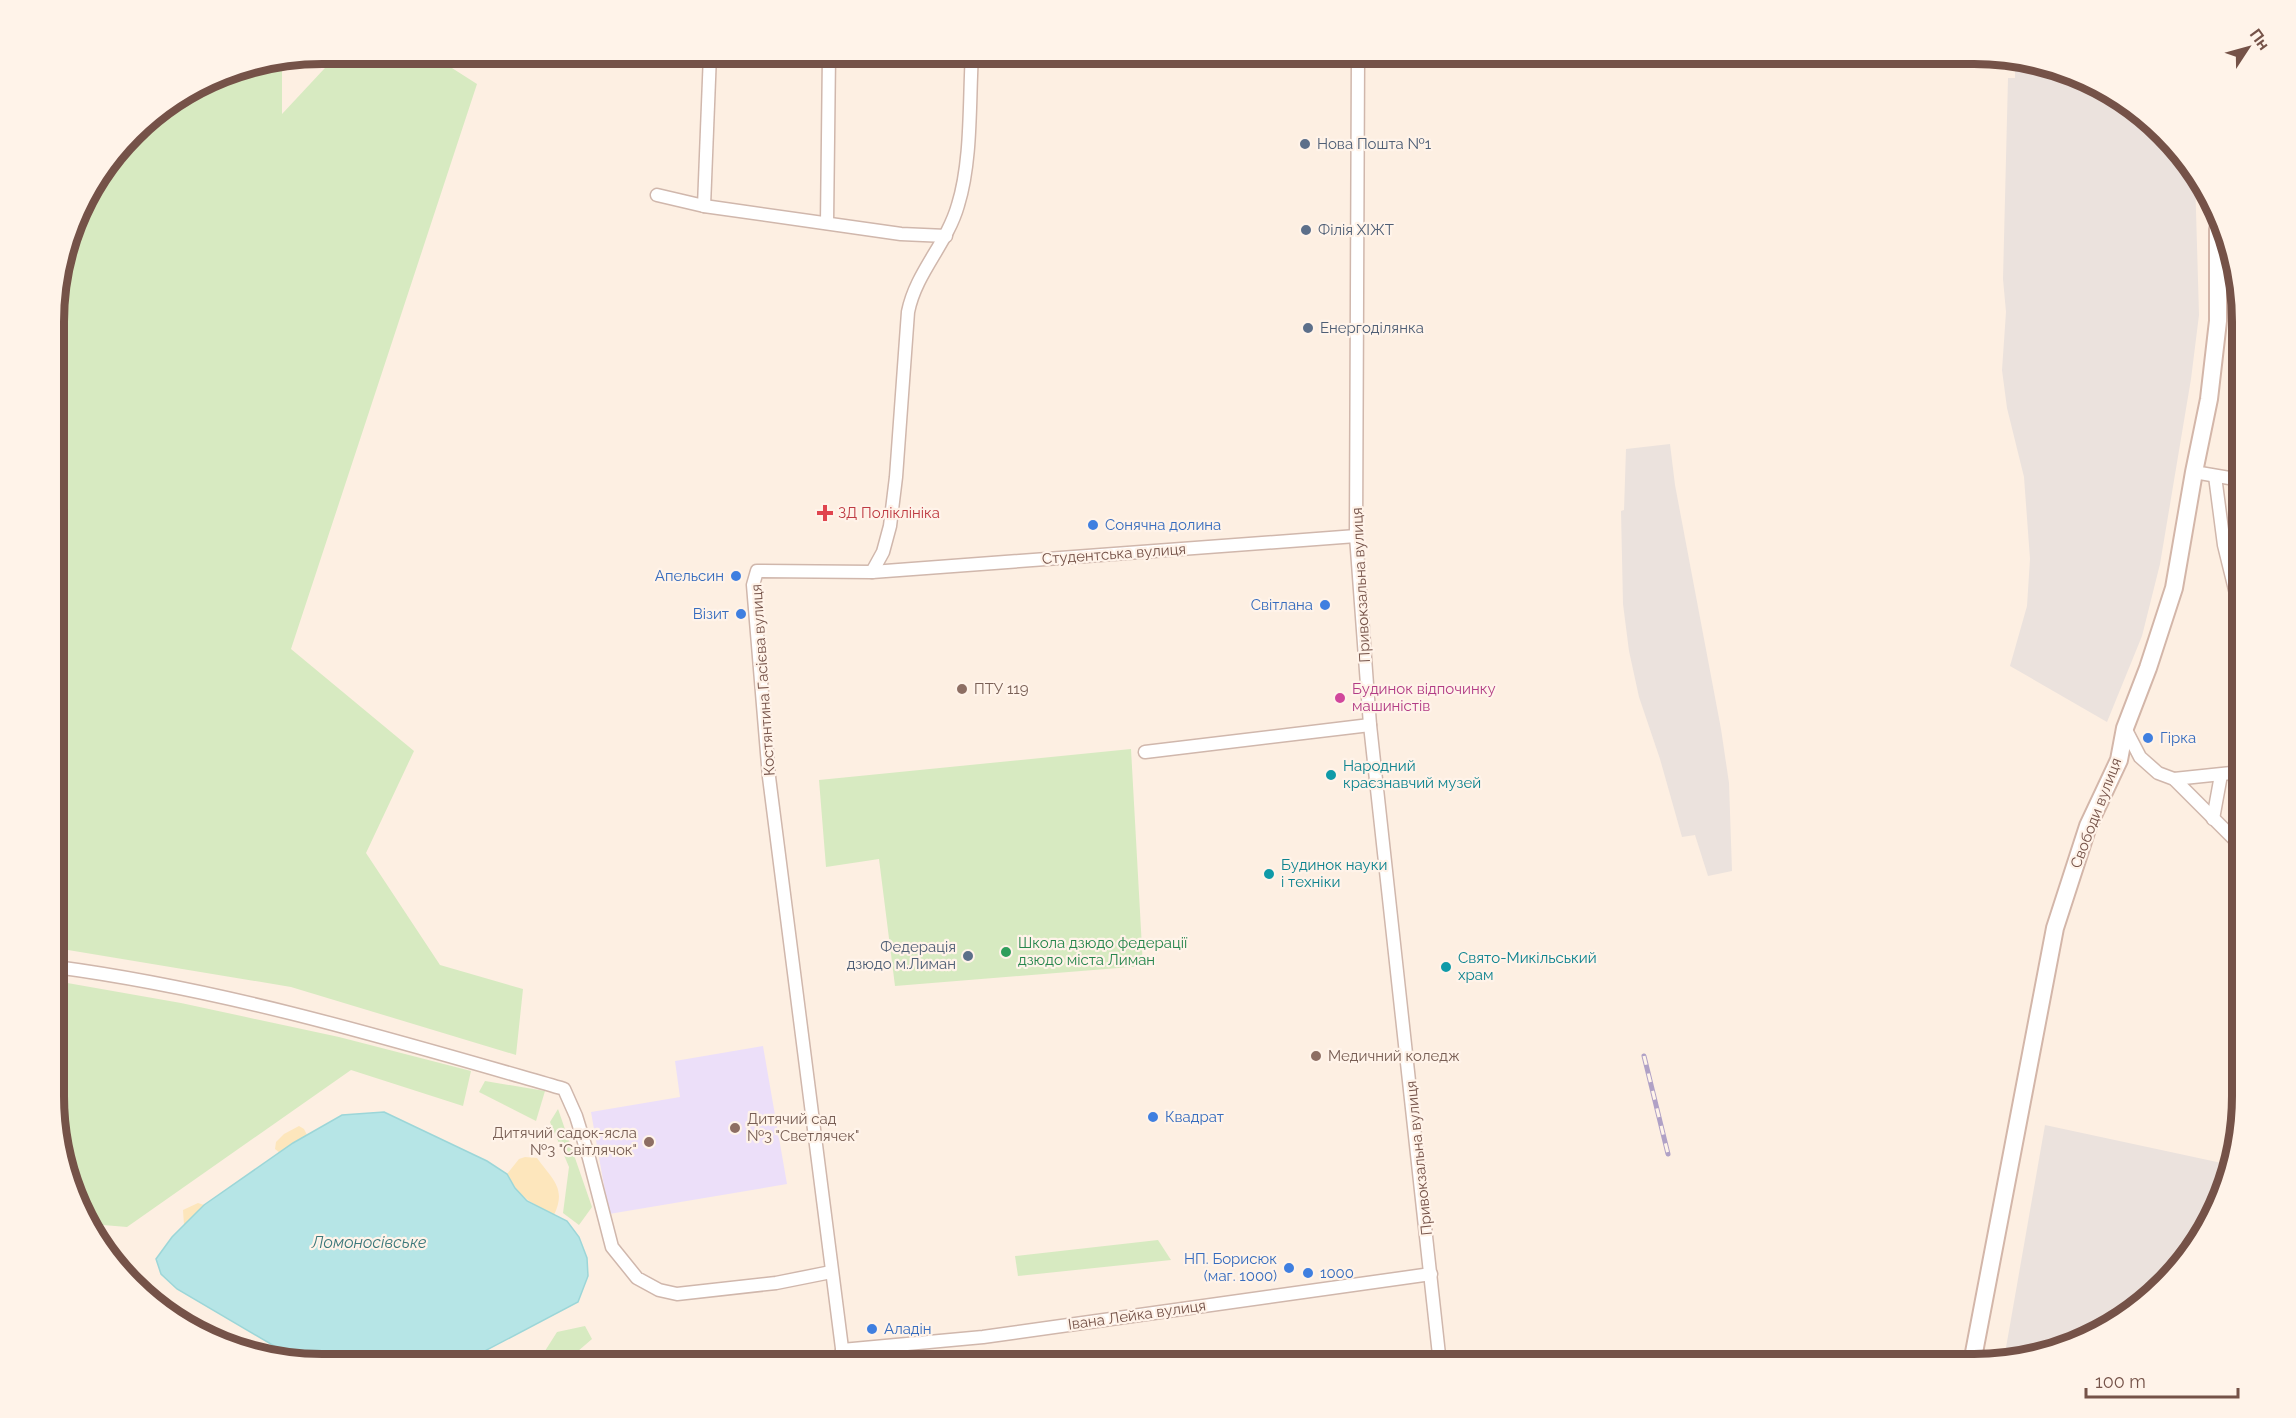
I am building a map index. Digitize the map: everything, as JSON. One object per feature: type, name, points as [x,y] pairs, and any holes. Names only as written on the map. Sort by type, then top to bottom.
[{"type":"main road","name":"Свободи вулиця","points":[[1974,1354],[2055,928],[2088,825],[2119,760],[2125,728],[2148,668],[2174,588],[2209,399],[2218,321],[2222,252]]},
{"type":"street","points":[[704,206],[710,64]]},
{"type":"street","points":[[827,223],[830,64]]},
{"type":"street","points":[[872,572],[884,552],[890,526],[896,477],[908,312],[912,293],[945,236],[958,206],[965,178],[971,64]]},
{"type":"street","name":"Привокзальна вулиця","points":[[1358,64],[1356,536],[1370,725],[1439,1354]]},
{"type":"street","points":[[657,195],[704,206],[901,234],[945,236]]},
{"type":"street","points":[[2194,472],[2232,479]]},
{"type":"street","points":[[2215,476],[2224,545],[2232,577]]},
{"type":"street","name":"Студентська вулиця","points":[[872,572],[1356,536]]},
{"type":"street","name":"Костянтина Гасієва вулиця","points":[[843,1354],[769,777],[753,585],[757,571],[872,572]]},
{"type":"street","points":[[1145,752],[1370,725]]},
{"type":"street","points":[[2125,728],[2140,757],[2158,773],[2174,778],[2232,773]]},
{"type":"street","points":[[2213,819],[2221,775]]},
{"type":"street","points":[[2174,778],[2232,837]]},
{"type":"street","points":[[64,968],[129,977],[216,994],[564,1089],[576,1116],[586,1148],[612,1247],[637,1278],[659,1290],[677,1294],[776,1283],[831,1272]]},
{"type":"street","name":"Івана Лейка вулиця","points":[[842,1350],[983,1337],[1431,1274]]},
{"type":"shaded area","points":[[2015,68],[2024,69],[2057,78],[2103,99],[2144,128],[2168,152],[2195,191],[2199,315],[2191,379],[2160,564],[2142,636],[2107,722],[2010,666],[2027,606],[2030,559],[2024,477],[2007,408],[2002,370],[2006,312],[2003,279],[2008,78],[2015,78]]},
{"type":"shaded area","points":[[1670,444],[1675,485],[1729,783],[1732,871],[1708,876],[1695,835],[1682,837],[1660,759],[1639,697],[1629,651],[1623,604],[1621,511],[1624,510],[1626,449]]},
{"type":"shaded area","points":[[763,1046],[787,1184],[609,1214],[591,1112],[680,1097],[675,1061]]},
{"type":"shaded area","points":[[2045,1125],[2223,1163],[2212,1194],[2197,1225],[2168,1266],[2144,1290],[2117,1310],[2088,1327],[2040,1345],[2005,1351]]},
{"type":"green space","points":[[329,64],[446,64],[477,84],[291,649],[414,751],[366,853],[440,965],[523,989],[516,1055],[291,987],[64,949],[64,322],[69,272],[73,256],[91,208],[118,165],[152,128],[179,108],[208,91],[239,78],[282,68],[282,114]]},
{"type":"green space","points":[[1131,749],[1143,966],[895,986],[879,859],[826,867],[819,780]]},
{"type":"green space","points":[[64,982],[181,1003],[339,1037],[471,1071],[463,1106],[351,1070],[127,1227],[99,1225],[84,1194],[73,1162],[69,1146],[64,1096]]},
{"type":"green space","points":[[485,1081],[545,1091],[536,1121],[479,1092]]},
{"type":"green space","points":[[558,1109],[592,1207],[579,1225],[563,1213],[569,1167],[550,1122]]},
{"type":"green space","points":[[1158,1240],[1171,1260],[1018,1276],[1015,1256]]},
{"type":"green space","points":[[585,1326],[592,1339],[575,1354],[531,1354],[545,1351],[557,1332]]},
{"type":"sand","points":[[299,1126],[307,1135],[280,1153],[275,1149],[276,1142],[284,1134]]},
{"type":"sand","points":[[537,1158],[556,1184],[559,1198],[554,1215],[527,1199],[507,1174],[519,1159]]},
{"type":"sand","points":[[198,1203],[204,1205],[184,1225],[183,1210]]},
{"type":"water","name":"Ломоносівське","points":[[384,1112],[487,1161],[507,1174],[515,1188],[527,1201],[567,1221],[579,1237],[587,1258],[588,1276],[578,1302],[479,1354],[305,1353],[281,1350],[177,1289],[161,1274],[156,1259],[172,1237],[204,1205],[293,1143],[342,1115]]},
{"type":"railway","points":[[1644,1056],[1668,1154]]},
{"type":"place","name":"Нова Пошта №1","points":[[1305,144]]},
{"type":"place","name":"Філія ХІЖТ","points":[[1306,230]]},
{"type":"place","name":"Енергоділянка","points":[[1308,328]]},
{"type":"place","name":"ЗД Поліклініка","points":[[825,513]]},
{"type":"place","name":"Сонячна долина","points":[[1093,525]]},
{"type":"place","name":"Апельсин","points":[[736,576]]},
{"type":"place","name":"Світлана","points":[[1325,605]]},
{"type":"place","name":"Візит","points":[[741,614]]},
{"type":"place","name":"ПТУ 119","points":[[962,689]]},
{"type":"place","name":"Будинок відпочинку машиністів","points":[[1340,698]]},
{"type":"place","name":"Гірка","points":[[2148,738]]},
{"type":"place","name":"Народний краєзнавчий музей","points":[[1331,775]]},
{"type":"place","name":"Будинок науки і техніки","points":[[1269,874]]},
{"type":"place","name":"Школа дзюдо федерації дзюдо міста Лиман","points":[[1006,952]]},
{"type":"place","name":"Федерація дзюдо м.Лиман","points":[[968,956]]},
{"type":"place","name":"Свято-Микільський храм","points":[[1446,967]]},
{"type":"place","name":"Медичний коледж","points":[[1316,1056]]},
{"type":"place","name":"Квадрат","points":[[1153,1117]]},
{"type":"place","name":"Дитячий сад №3 \"Светлячек\"","points":[[735,1128]]},
{"type":"place","name":"Дитячий садок-ясла №3 \"Світлячок\"","points":[[649,1142]]},
{"type":"place","name":"НП. Борисюк (маг. 1000)","points":[[1289,1268]]},
{"type":"place","name":"1000","points":[[1308,1273]]},
{"type":"place","name":"Аладін","points":[[872,1329]]}]
